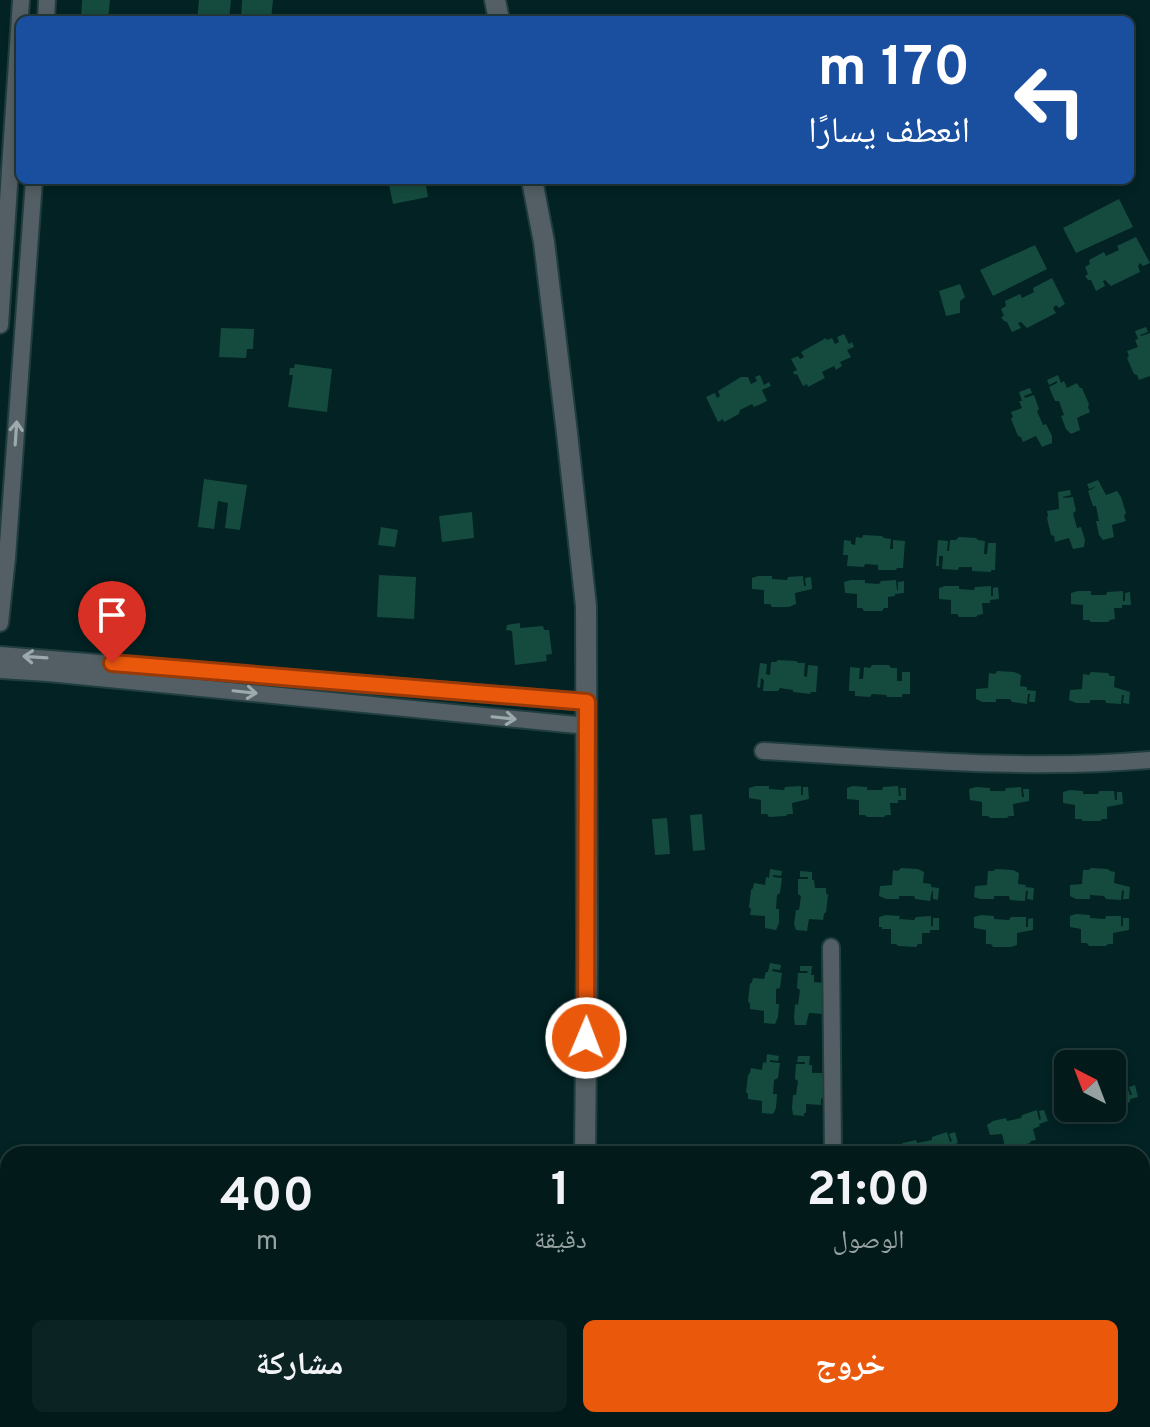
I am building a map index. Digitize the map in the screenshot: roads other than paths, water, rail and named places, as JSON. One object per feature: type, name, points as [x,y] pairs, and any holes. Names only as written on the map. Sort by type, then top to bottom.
[{"type":"street","points":[[0,325],[8,64],[16,25]]},
{"type":"street","points":[[0,623],[34,184]]},
{"type":"street","points":[[533,184],[544,242],[586,606],[585,1146]]},
{"type":"street","points":[[0,655],[587,702]]},
{"type":"street","points":[[0,670],[587,726]]},
{"type":"street","points":[[763,751],[969,762],[1108,763],[1150,760]]},
{"type":"street","points":[[831,947],[833,1146]]}]
